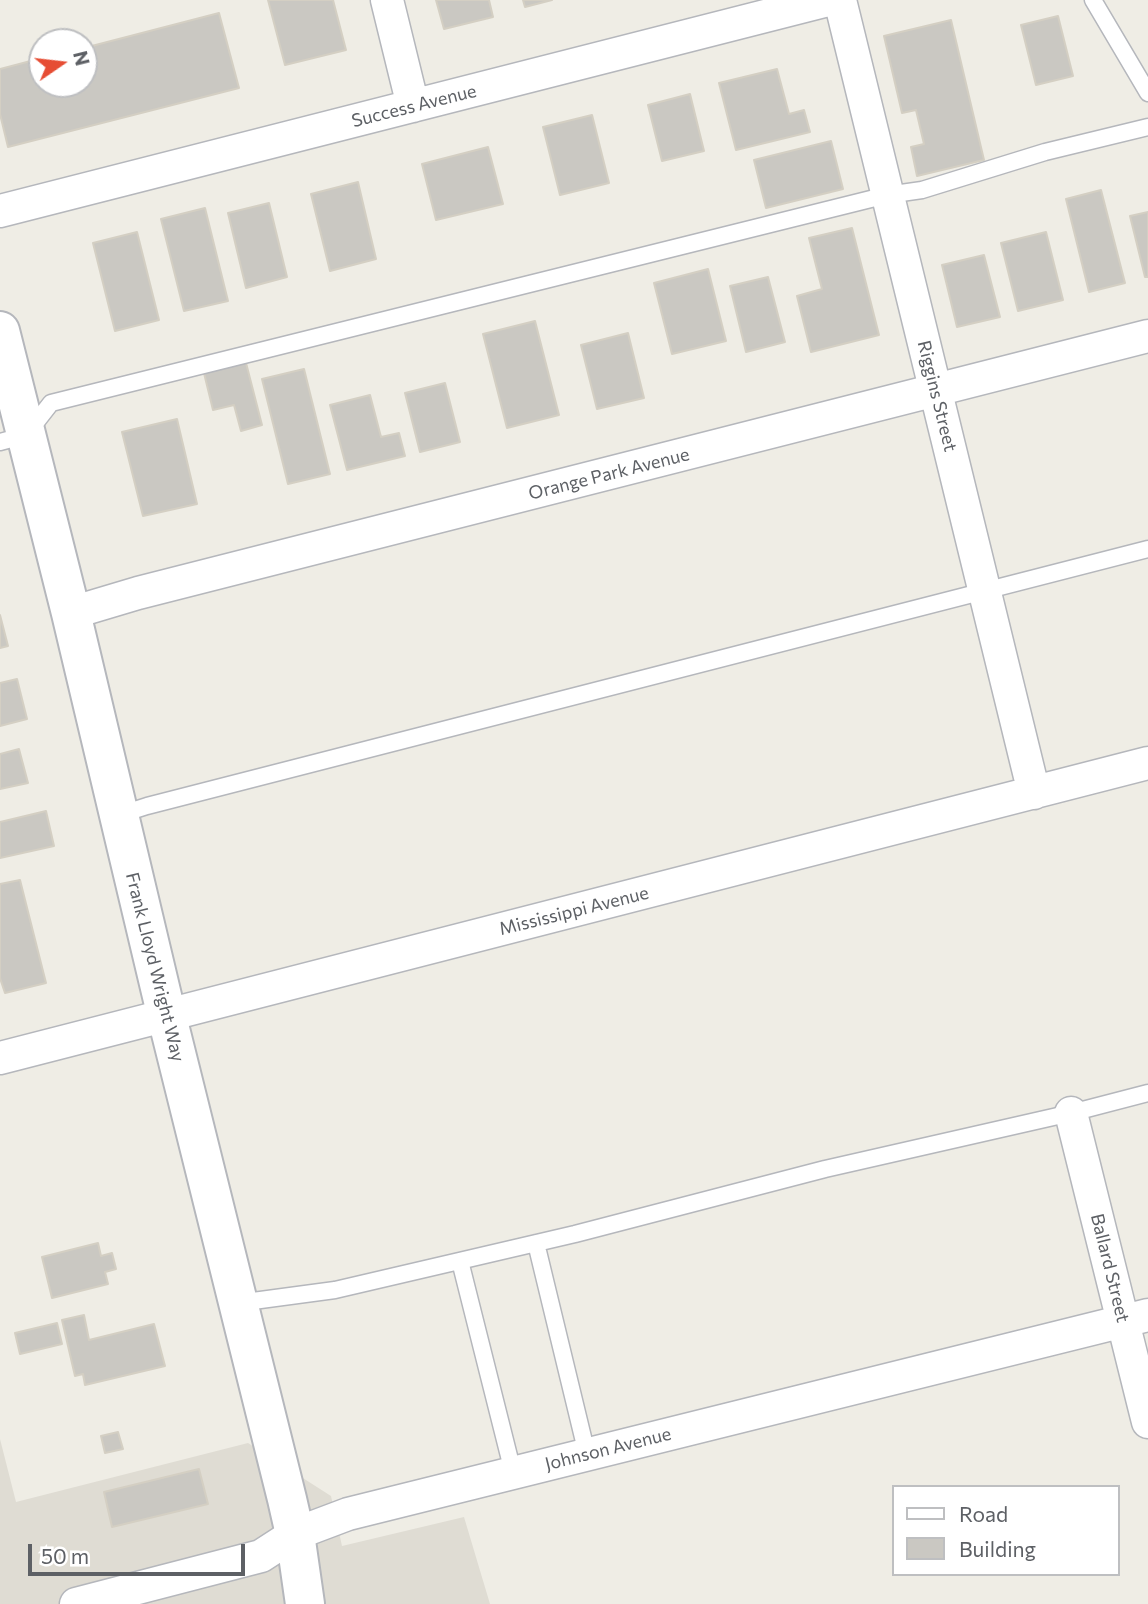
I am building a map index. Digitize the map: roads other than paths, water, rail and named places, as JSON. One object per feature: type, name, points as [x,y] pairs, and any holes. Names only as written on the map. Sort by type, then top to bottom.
[{"type":"street","points":[[387,0],[413,106]]},
{"type":"street","name":"Success Avenue","points":[[0,211],[828,0]]},
{"type":"street","name":"Riggins Street","points":[[840,0],[1034,793]]},
{"type":"street","name":"Frank Lloyd Wright Way","points":[[0,331],[13,439],[71,613],[167,1017],[295,1534],[305,1604]]},
{"type":"street","name":"Orange Park Avenue","points":[[71,613],[152,589],[1148,336]]},
{"type":"street","name":"Mississippi Avenue","points":[[0,1058],[1148,763]]},
{"type":"street","name":"Ballard Street","points":[[1071,1113],[1136,1318],[1148,1422]]},
{"type":"street","name":"Johnson Avenue","points":[[76,1604],[261,1556],[295,1534],[348,1514],[1136,1318]]},
{"type":"lane","points":[[1093,0],[1148,93]]},
{"type":"lane","points":[[13,439],[51,403],[887,195],[922,190],[1045,152],[1148,127]]},
{"type":"lane","points":[[119,816],[160,802],[1148,549]]},
{"type":"lane","points":[[239,1303],[335,1290],[536,1243],[825,1169],[1148,1093]]},
{"type":"lane","points":[[536,1243],[587,1454]]},
{"type":"lane","points":[[460,1261],[513,1472]]}]
